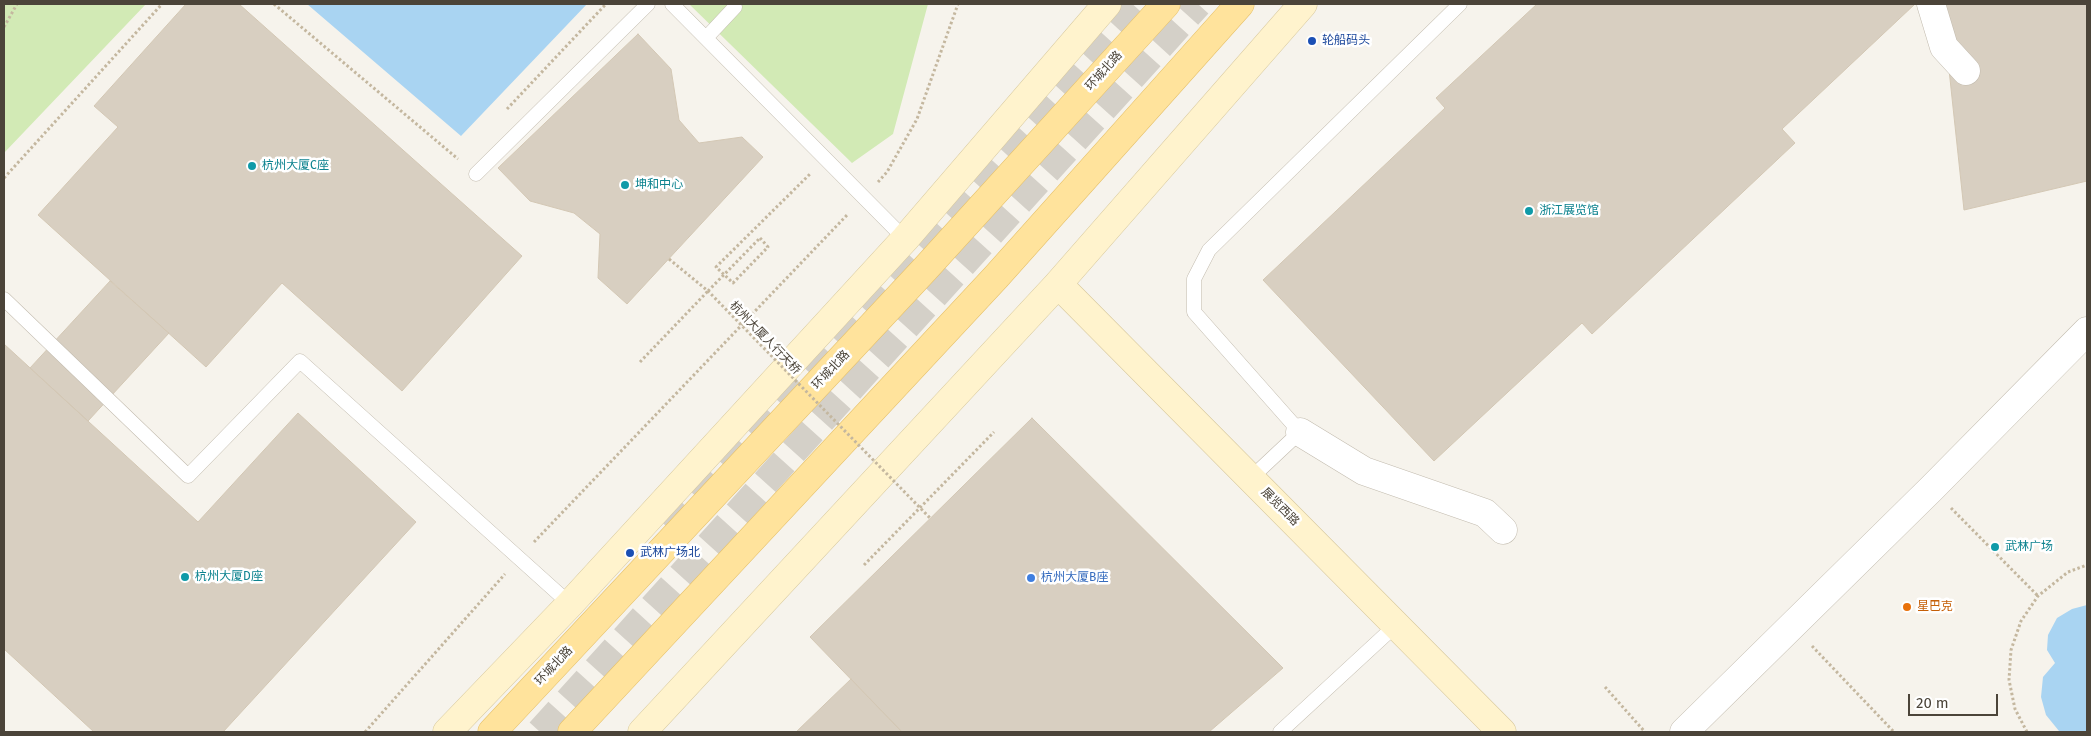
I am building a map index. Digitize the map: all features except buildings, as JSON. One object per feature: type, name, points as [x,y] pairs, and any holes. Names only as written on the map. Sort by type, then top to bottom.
[{"type":"main road","points":[[447,732],[570,604],[905,239],[1107,4]]},
{"type":"main road","name":"环城北路","points":[[492,732],[925,269],[1166,4]]},
{"type":"main road","points":[[572,732],[996,277],[1240,4]]},
{"type":"main road","points":[[642,732],[1058,284],[1303,4]]},
{"type":"main road","name":"展览西路","points":[[1058,284],[1502,732]]},
{"type":"street","points":[[1932,4],[1944,47],[1966,71]]},
{"type":"street","points":[[1684,732],[1932,488],[2087,331]]},
{"type":"street","points":[[1300,432],[1364,470],[1485,513],[1503,530]]},
{"type":"lane","points":[[476,174],[648,4]]},
{"type":"lane","points":[[672,4],[905,239]]},
{"type":"lane","points":[[1251,478],[1300,432],[1194,312],[1194,279],[1209,250],[1460,4]]},
{"type":"lane","points":[[706,38],[735,7]]},
{"type":"lane","points":[[4,299],[188,476],[300,361],[570,604]]},
{"type":"lane","points":[[1280,732],[1396,625]]},
{"type":"path","points":[[4,27],[17,4]]},
{"type":"path","points":[[4,178],[162,4]]},
{"type":"path","points":[[274,4],[459,160],[465,153]]},
{"type":"path","points":[[505,110],[606,4]]},
{"type":"path","points":[[365,732],[519,558],[887,172],[917,119],[958,4]]},
{"type":"path","points":[[640,362],[708,291],[760,238],[768,247],[732,283],[716,267],[826,158]]},
{"type":"path","name":"杭州大厦人行天桥","points":[[669,258],[708,291],[930,518]]},
{"type":"path","points":[[864,566],[994,432]]},
{"type":"path","points":[[1932,488],[2038,596]]},
{"type":"path","points":[[2027,732],[2015,709],[2009,680],[2011,650],[2021,621],[2038,596],[2068,572],[2087,565]]},
{"type":"path","points":[[1793,625],[1894,732]]},
{"type":"path","points":[[1605,686],[1645,732]]},
{"type":"green space","points":[[4,4],[146,4],[4,153]]},
{"type":"green space","points":[[689,4],[928,4],[893,134],[852,163]]},
{"type":"water","points":[[307,4],[587,4],[461,136]]},
{"type":"water","points":[[2087,605],[2087,732],[2059,731],[2046,715],[2041,697],[2043,677],[2055,663],[2047,650],[2048,635],[2057,618],[2072,609]]},
{"type":"tunnel","points":[[666,526],[1141,4]]},
{"type":"tunnel","points":[[540,732],[1198,4]]},
{"type":"place","name":"轮船码头","points":[[1312,41]]},
{"type":"place","name":"杭州大厦C座","points":[[252,166]]},
{"type":"place","name":"坤和中心","points":[[625,185]]},
{"type":"place","name":"浙江展览馆","points":[[1529,211]]},
{"type":"place","name":"武林广场","points":[[1995,547]]},
{"type":"place","name":"武林广场北","points":[[630,553]]},
{"type":"place","name":"杭州大厦D座","points":[[185,577]]},
{"type":"place","name":"杭州大厦B座","points":[[1031,578]]},
{"type":"place","name":"星巴克","points":[[1907,607]]}]
